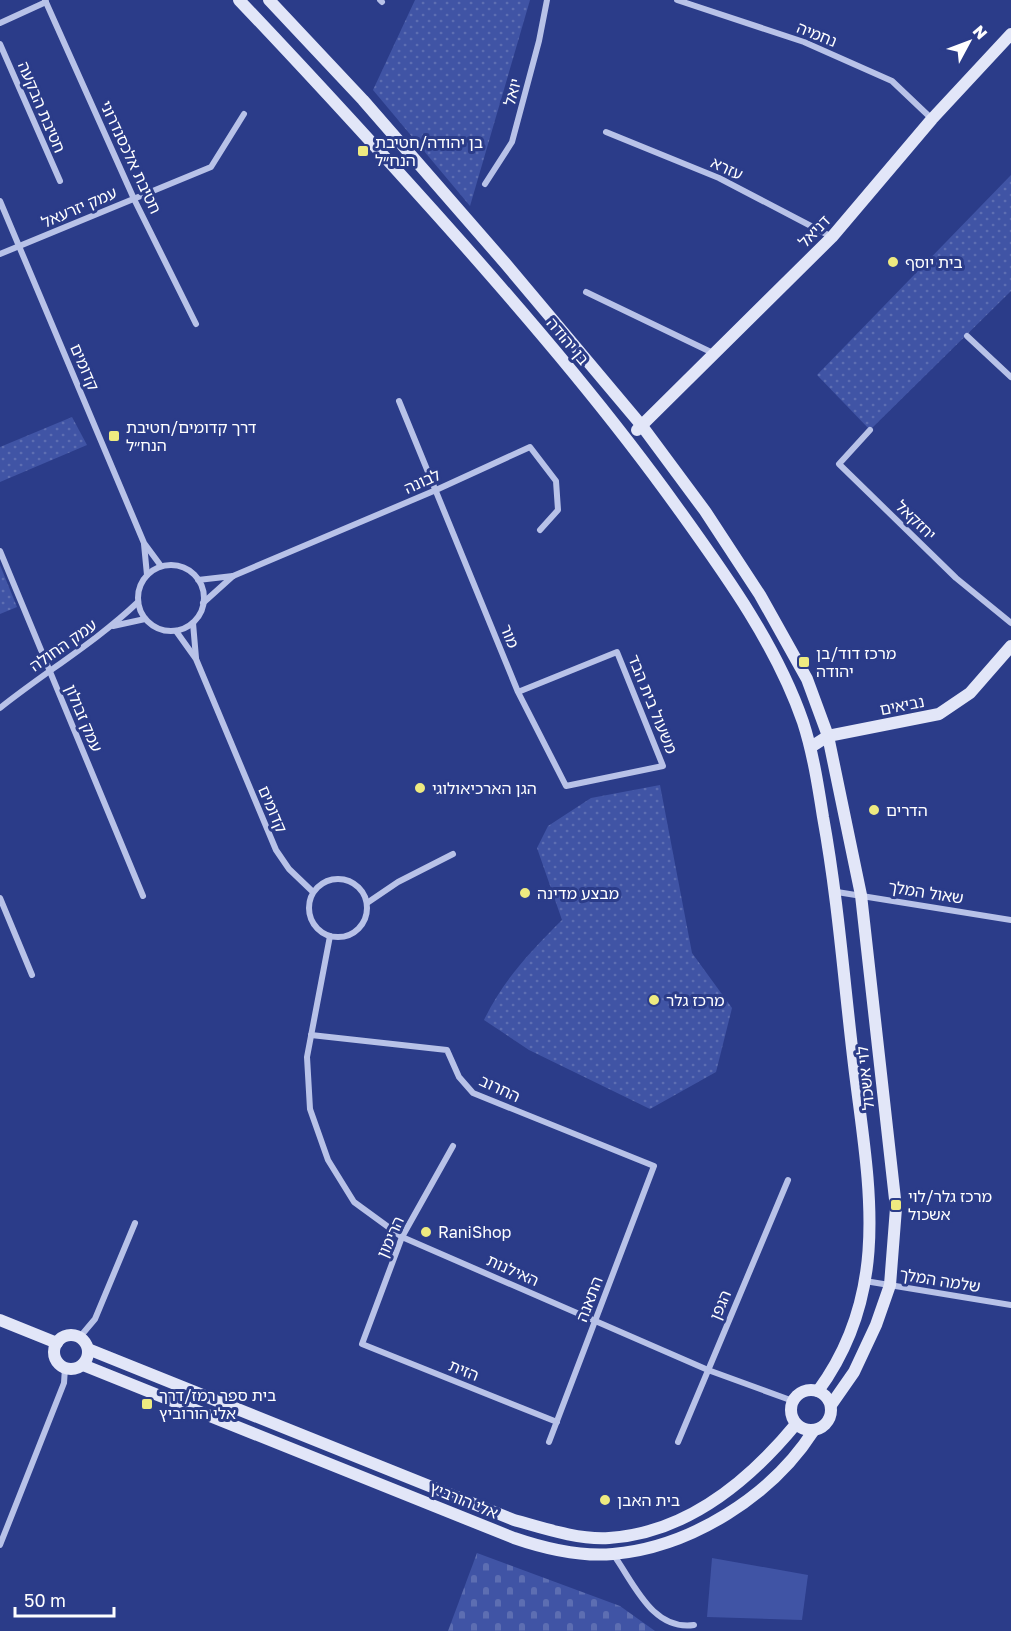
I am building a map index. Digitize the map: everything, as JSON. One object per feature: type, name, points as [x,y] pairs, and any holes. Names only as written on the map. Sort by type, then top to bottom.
[{"type":"street","name":"בן יהודה","points":[[239,0],[348,114],[514,302],[628,438],[746,606],[787,682],[811,747]]},
{"type":"street","name":"בן יהודה","points":[[269,0],[363,100],[505,263],[642,426],[705,511],[760,595],[807,679],[828,736]]},
{"type":"street","name":"יואל","points":[[485,184],[512,142],[540,41],[547,0]]},
{"type":"street","name":"נחמיה","points":[[677,0],[804,42],[892,81],[932,119]]},
{"type":"street","points":[[0,23],[46,1]]},
{"type":"street","name":"חטיבת אלכסנדרוני","points":[[46,1],[134,199],[196,324]]},
{"type":"street","name":"דניאל","points":[[628,438],[832,237],[932,119],[1011,34]]},
{"type":"street","name":"חטיבת הבקעה","points":[[0,44],[60,181]]},
{"type":"street","name":"עמק יזרעאל","points":[[0,254],[211,167],[244,114]]},
{"type":"street","name":"עזרא","points":[[606,132],[719,178],[832,237]]},
{"type":"street","name":"קדומים","points":[[0,201],[144,543],[161,566]]},
{"type":"street","points":[[586,292],[715,354]]},
{"type":"street","points":[[967,336],[1011,377]]},
{"type":"street","name":"מור","points":[[399,401],[518,692],[566,786],[663,766]]},
{"type":"street","name":"יחזקאל","points":[[870,430],[839,464],[956,578],[1011,623]]},
{"type":"street","name":"לבונה","points":[[198,580],[233,576],[436,490],[530,447],[556,481],[558,510],[540,530]]},
{"type":"street","name":"קדומים","points":[[144,543],[147,575]]},
{"type":"street","name":"עמק זבולון","points":[[0,551],[143,896]]},
{"type":"street","points":[[161,566],[182,567],[198,580],[203,603],[200,614],[192,622],[176,631],[159,629],[145,619],[138,602],[141,583],[147,575],[161,566]]},
{"type":"street","name":"לבונה","points":[[203,603],[233,576]]},
{"type":"street","name":"עמק החולה","points":[[0,708],[49,670],[113,626],[138,602]]},
{"type":"street","name":"עמק החולה","points":[[113,626],[145,619]]},
{"type":"street","name":"קדומים","points":[[192,622],[196,659]]},
{"type":"street","name":"קדומים","points":[[176,631],[196,659],[276,850],[290,869],[313,892]]},
{"type":"street","name":"נביאים","points":[[811,747],[828,736],[939,714],[970,693],[1011,646]]},
{"type":"street","name":"משעול בית הבד","points":[[518,692],[616,652],[663,766]]},
{"type":"street","name":"לוי אשכול","points":[[828,736],[861,895],[896,1208],[890,1285],[876,1325],[854,1372],[831,1405]]},
{"type":"street","name":"לוי אשכול","points":[[811,747],[837,892],[848,1018],[872,1213],[859,1317],[834,1369],[818,1391]]},
{"type":"street","points":[[368,903],[398,882],[453,854]]},
{"type":"street","points":[[342,878],[358,885],[368,903],[367,914],[357,930],[340,937],[330,936],[316,926],[311,917],[309,902],[313,892],[330,879],[342,878]]},
{"type":"street","name":"שאול המלך","points":[[837,892],[1011,920]]},
{"type":"street","points":[[0,898],[32,975]]},
{"type":"street","name":"האילנות","points":[[330,936],[307,1056],[310,1109],[328,1160],[354,1202],[402,1236],[708,1370],[793,1401]]},
{"type":"street","name":"החרוב","points":[[311,1035],[447,1050],[459,1077],[473,1093],[654,1166]]},
{"type":"street","name":"הרימון","points":[[362,1344],[402,1236],[453,1146]]},
{"type":"street","name":"התאנה","points":[[549,1442],[654,1166]]},
{"type":"street","name":"הגפן","points":[[678,1442],[788,1180]]},
{"type":"street","points":[[80,1338],[95,1319],[135,1223]]},
{"type":"street","name":"שלמה המלך","points":[[865,1281],[1011,1305]]},
{"type":"street","points":[[0,1320],[57,1343]]},
{"type":"street","points":[[65,1337],[80,1338],[88,1349],[83,1365],[74,1369],[65,1368],[55,1358],[57,1343],[65,1337]]},
{"type":"street","name":"הזית","points":[[362,1344],[557,1422]]},
{"type":"street","name":"אלי הורביץ","points":[[88,1349],[514,1520],[562,1533],[608,1538],[653,1529],[694,1512],[724,1495],[773,1452],[796,1424]]},
{"type":"street","name":"אלי הורביץ","points":[[83,1365],[549,1550],[613,1554],[655,1545],[694,1532],[717,1520],[767,1484],[791,1461],[814,1430]]},
{"type":"street","points":[[0,1545],[64,1383],[65,1368]]},
{"type":"street","points":[[806,1390],[818,1391],[828,1399],[831,1405],[826,1424],[814,1430],[801,1428],[796,1424],[791,1413],[793,1401],[806,1390]]},
{"type":"street","points":[[613,1554],[649,1609],[678,1627],[694,1625]]},
{"type":"green space","points":[[415,0],[530,0],[470,206],[373,90]]},
{"type":"green space","points":[[1011,175],[1011,291],[870,430],[817,375]]},
{"type":"green space","points":[[72,417],[87,445],[0,482],[0,447]]},
{"type":"green space","points":[[0,565],[17,607],[0,614]]},
{"type":"green space","points":[[660,785],[692,953],[732,1008],[716,1072],[650,1109],[529,1050],[484,1020],[509,979],[562,920],[537,848],[548,826],[591,798]]},
{"type":"green space","points":[[477,1553],[620,1606],[655,1631],[448,1631]]},
{"type":"green space","points":[[712,1558],[808,1575],[802,1620],[707,1617]]},
{"type":"place","name":"בן יהודה/חטיבת הנח״ל","points":[[363,151]]},
{"type":"place","name":"בית יוסף","points":[[893,262]]},
{"type":"place","name":"דרך קדומים/חטיבת הנח״ל","points":[[114,436]]},
{"type":"place","name":"מרכז דוד/בן יהודה","points":[[804,662]]},
{"type":"place","name":"הגן הארכיאולוגי","points":[[420,788]]},
{"type":"place","name":"הדרים","points":[[874,810]]},
{"type":"place","name":"מבצע מדינה","points":[[525,893]]},
{"type":"place","name":"מרכז גלר","points":[[654,1000]]},
{"type":"place","name":"מרכז גלר/לוי אשכול","points":[[896,1205]]},
{"type":"place","name":"RaniShop","points":[[426,1232]]},
{"type":"place","name":"בית ספר רמז/דרך אלי הורוביץ","points":[[147,1404]]},
{"type":"place","name":"בית האבן","points":[[605,1500]]}]
